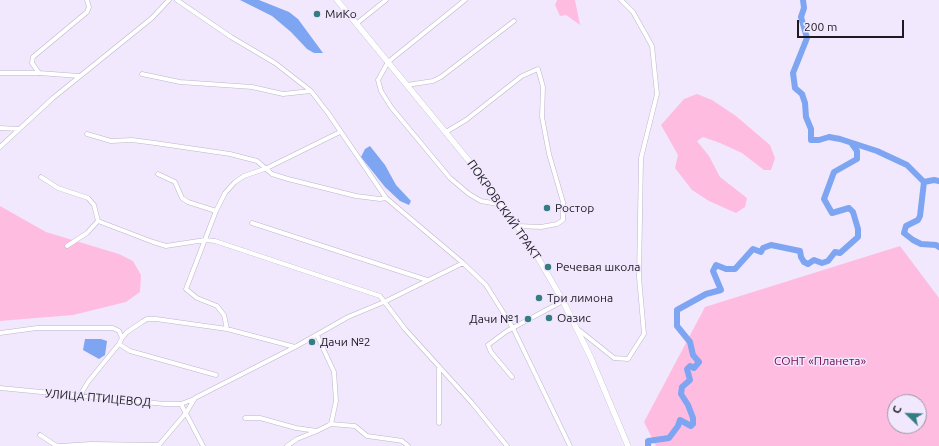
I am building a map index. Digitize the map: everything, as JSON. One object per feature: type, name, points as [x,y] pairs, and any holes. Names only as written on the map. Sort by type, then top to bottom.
[{"type":"main road","name":"ПОКРОВСКИЙ ТРАКТ","points":[[337,0],[446,132],[517,226],[563,301],[610,399],[628,446]]},
{"type":"street","points":[[39,73],[32,63],[33,57],[87,12],[89,7],[87,0]]},
{"type":"street","points":[[0,147],[19,128],[79,76],[152,18],[169,0]]},
{"type":"street","points":[[177,0],[231,37],[275,63],[311,91],[386,198],[463,263],[486,285],[513,328],[570,446]]},
{"type":"street","points":[[356,24],[386,0]]},
{"type":"street","points":[[465,0],[388,62],[378,80],[381,91],[391,107],[419,143],[450,178],[469,194],[481,201],[503,206]]},
{"type":"street","points":[[577,329],[614,358],[628,359],[644,334],[639,277],[641,158],[657,94],[652,46],[633,12],[621,0]]},
{"type":"street","points":[[407,85],[433,81],[441,77],[514,22]]},
{"type":"street","points":[[446,132],[466,120],[522,76],[538,69],[543,87],[542,117],[549,154],[563,202],[563,220],[557,224],[541,227],[517,226]]},
{"type":"street","points":[[0,74],[39,73],[79,76]]},
{"type":"street","points":[[142,74],[180,82],[252,87],[283,94],[311,91]]},
{"type":"street","points":[[0,128],[19,128]]},
{"type":"street","points":[[227,329],[224,315],[217,306],[197,298],[186,289],[216,211],[229,187],[235,182],[340,132]]},
{"type":"street","points":[[87,134],[111,141],[148,142],[230,154],[257,161],[267,168],[272,174],[288,179],[338,192],[370,198],[386,198]]},
{"type":"street","points":[[158,174],[175,182],[182,198],[188,202],[216,211]]},
{"type":"street","points":[[42,177],[58,188],[88,198],[94,205],[98,221]]},
{"type":"street","points":[[98,221],[160,245],[182,244],[205,240],[214,241],[376,294],[439,369],[472,403],[507,446]]},
{"type":"street","points":[[67,246],[87,232],[98,221]]},
{"type":"street","points":[[252,223],[428,281]]},
{"type":"street","name":"УЛИЦА ПТИЦЕВОД","points":[[0,388],[78,397],[181,404],[295,346],[357,312],[384,302],[463,263]]},
{"type":"street","points":[[512,377],[488,348],[492,342],[513,328],[563,301]]},
{"type":"street","points":[[78,397],[127,332],[147,319],[227,329],[295,346]]},
{"type":"street","points":[[0,333],[37,328],[113,328],[119,331],[122,338]]},
{"type":"street","points":[[316,335],[334,372],[336,401],[331,424]]},
{"type":"street","points":[[119,344],[130,351],[216,375]]},
{"type":"street","points":[[439,369],[439,423]]},
{"type":"street","points":[[40,435],[55,445],[60,446],[91,444],[158,446],[186,413],[195,398]]},
{"type":"street","points":[[181,404],[203,446]]},
{"type":"street","points":[[245,418],[260,418],[296,428],[317,431]]},
{"type":"street","points":[[287,446],[297,439],[331,424],[355,426],[367,436],[402,441],[408,446]]},
{"type":"green space","points":[[557,0],[575,0],[580,25],[566,15],[560,16],[555,5]]},
{"type":"green space","points":[[697,94],[712,100],[736,116],[770,145],[775,158],[771,170],[764,170],[742,153],[720,143],[703,137],[697,141],[709,156],[720,177],[747,198],[745,207],[736,213],[709,201],[692,190],[675,168],[678,155],[661,125],[684,99]]},
{"type":"green space","points":[[0,206],[46,232],[119,254],[133,261],[141,275],[140,292],[126,302],[73,315],[0,321]]},
{"type":"green space","name":"СОНТ «Планета»","points":[[900,246],[939,298],[939,446],[656,446],[644,422],[705,307]]},
{"type":"water","points":[[240,0],[259,0],[289,12],[298,19],[323,53],[314,53],[307,49],[291,32],[272,16]]},
{"type":"water","points":[[370,146],[385,165],[396,185],[411,201],[409,205],[400,201],[385,187],[361,157],[365,149]]},
{"type":"water","points":[[85,339],[101,339],[107,341],[105,355],[99,359],[83,350]]},
{"type":"waterway","points":[[803,0],[804,8],[801,17],[807,38],[793,73],[795,88],[802,94],[805,103],[806,117],[811,129],[811,140],[819,140],[829,137],[840,139],[877,151],[907,165],[924,182],[920,216],[918,220],[906,226],[904,233],[921,244],[936,245],[939,247]]},
{"type":"waterway","points":[[648,446],[648,441],[669,438],[678,426],[680,420],[691,426],[693,424],[693,418],[688,405],[681,394],[682,387],[690,380],[687,369],[690,366],[694,368],[699,362],[693,355],[690,342],[677,326],[677,310],[706,294],[721,290],[713,271],[716,265],[726,269],[735,269],[753,249],[761,252],[763,248],[771,245],[800,251],[804,262],[808,264],[814,260],[822,263],[828,261],[835,252],[840,253],[858,237],[858,229],[853,212],[849,208],[832,213],[824,199],[834,172],[857,159],[857,151],[852,144]]},
{"type":"waterway","points":[[924,182],[934,180],[939,181]]},
{"type":"place","name":"МиКо","points":[[317,14]]},
{"type":"place","name":"Ростор","points":[[547,208]]},
{"type":"place","name":"Речевая школа","points":[[548,267]]},
{"type":"place","name":"Три лимона","points":[[539,298]]},
{"type":"place","name":"Оазис","points":[[549,318]]},
{"type":"place","name":"Дачи №1","points":[[528,319]]},
{"type":"place","name":"Дачи №2","points":[[312,342]]}]
